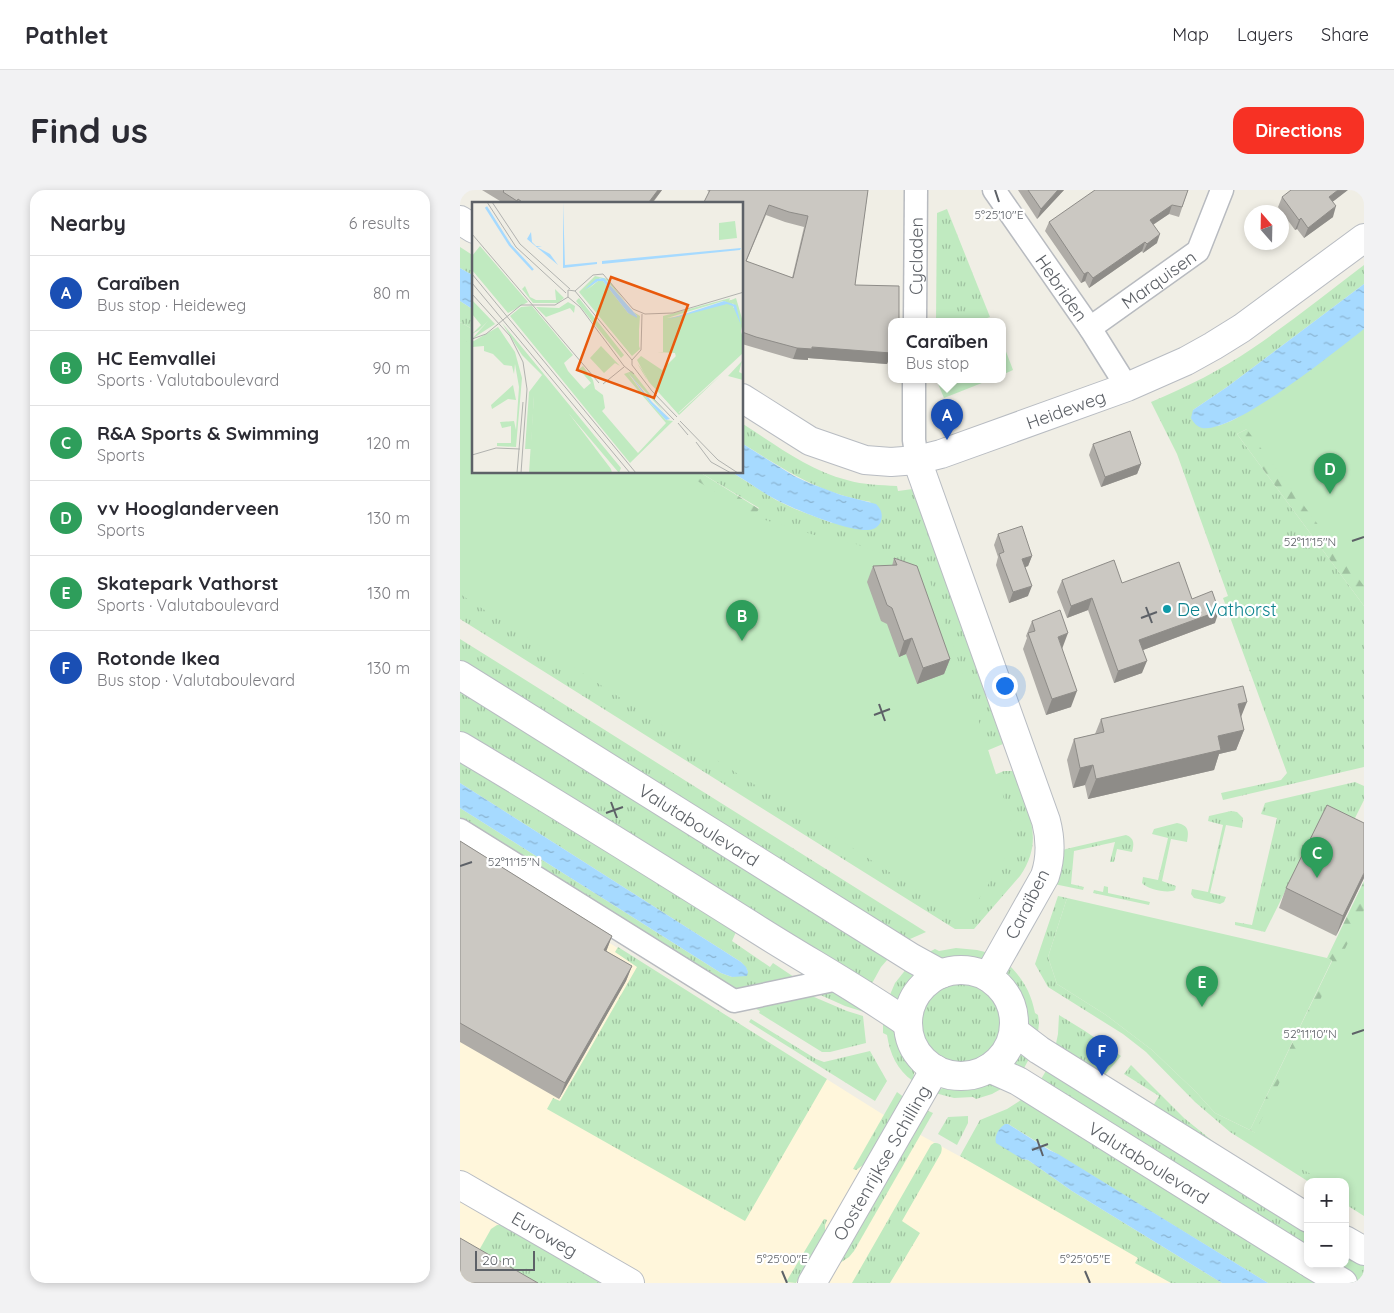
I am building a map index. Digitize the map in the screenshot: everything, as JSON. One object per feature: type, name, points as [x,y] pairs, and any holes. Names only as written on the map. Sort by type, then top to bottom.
[{"type":"main road","points":[[460,220],[472,228]]},
{"type":"main road","name":"Heideweg","points":[[744,399],[810,440],[865,460],[891,462],[918,460],[951,451],[1127,387],[1186,361],[1242,328],[1364,238]]},
{"type":"main road","name":"Caraïben","points":[[918,460],[1050,837],[1049,860],[1045,876],[988,977]]},
{"type":"main road","name":"Valutaboulevard","points":[[460,674],[912,958],[941,974]]},
{"type":"main road","points":[[460,746],[549,799],[907,1023]]},
{"type":"main road","points":[[962,970],[976,972],[988,977],[1008,997],[1013,1010],[1014,1032],[1008,1049],[1000,1060],[976,1074],[962,1076],[948,1074],[935,1069],[923,1060],[914,1049],[909,1036],[907,1023],[910,1007],[916,994],[925,984],[941,974],[962,970]]},
{"type":"main road","points":[[1014,1032],[1039,1050],[1304,1216]]},
{"type":"main road","name":"Valutaboulevard","points":[[989,1068],[1018,1081],[1304,1260]]},
{"type":"main road","name":"Oostenrijkse Schilling","points":[[812,1283],[935,1069]]},
{"type":"main road","name":"Euroweg","points":[[460,1185],[630,1283]]},
{"type":"main road","points":[[1349,1242],[1364,1251]]},
{"type":"main road","name":"Valutaboulevard","points":[[1318,1268],[1343,1283]]},
{"type":"street","name":"Cycladen","points":[[915,318],[916,190]]},
{"type":"street","name":"Hebriden","points":[[994,190],[1090,328],[1127,387]]},
{"type":"street","name":"Marquisen","points":[[1090,328],[1198,251],[1222,190]]},
{"type":"street","points":[[914,383],[914,440],[918,460]]},
{"type":"street","points":[[460,830],[734,1001],[838,979]]},
{"type":"shaded area","points":[[460,849],[887,1117],[1194,1283],[460,1283]]},
{"type":"green space","points":[[947,209],[990,317],[936,318],[937,213]]},
{"type":"green space","points":[[460,247],[472,255],[472,275],[460,268]]},
{"type":"green space","points":[[1364,265],[1364,284],[1227,387],[1193,410],[1218,426],[1258,407],[1287,409],[1237,434],[1364,606],[1364,767],[1223,800],[1221,793],[1281,780],[1287,773],[1223,598],[1228,596],[1177,454],[1151,402],[1204,378],[1229,364],[1281,328]]},
{"type":"green space","points":[[460,301],[472,309],[472,329],[460,322]]},
{"type":"green space","points":[[1364,302],[1364,586],[1227,403]]},
{"type":"green space","points":[[460,322],[472,329],[472,355],[460,348]]},
{"type":"green space","points":[[460,337],[472,345],[472,474],[686,474],[759,518],[824,538],[856,544],[926,570],[968,688],[1017,839],[965,921],[460,594]]},
{"type":"green space","points":[[1006,352],[1013,370],[1006,373]]},
{"type":"green space","points":[[938,383],[982,383],[944,398]]},
{"type":"green space","points":[[1287,409],[1364,582],[1364,606],[1237,434]]},
{"type":"green space","points":[[744,425],[793,456],[833,476],[860,483],[897,486],[898,491],[913,489],[1003,744],[979,754],[844,579],[748,525],[759,508],[703,474],[735,474],[776,500],[832,523],[871,502],[819,487],[744,445]]},
{"type":"green space","points":[[665,474],[703,474],[759,509],[748,525]]},
{"type":"green space","points":[[460,579],[984,779],[1004,771],[1013,771],[1032,824],[1032,849],[1028,862],[1020,876],[974,929],[955,929],[460,619]]},
{"type":"green space","points":[[460,639],[926,932],[910,939],[903,945],[460,668]]},
{"type":"green space","points":[[460,681],[888,959],[881,967],[870,987],[460,737]]},
{"type":"green space","points":[[460,749],[736,932],[732,941],[770,967],[773,963],[800,981],[743,990],[729,989],[460,823],[460,808],[721,973],[732,977],[748,972],[741,962],[460,783]]},
{"type":"green space","points":[[1355,782],[1364,786],[1364,800],[1346,836],[1319,823],[1265,932],[1235,925],[1235,922],[1252,925],[1277,818],[1261,814],[1265,803]]},
{"type":"green space","points":[[1231,811],[1237,812],[1243,818],[1242,828],[1226,825],[1210,893],[1226,897],[1224,902],[1220,904],[1194,898],[1191,894],[1192,889],[1208,892],[1223,825],[1208,821],[1209,816]]},
{"type":"green space","points":[[1177,823],[1186,827],[1187,842],[1171,839],[1162,881],[1176,886],[1175,890],[1163,891],[1148,887],[1142,883],[1143,877],[1158,880],[1168,838],[1152,834],[1154,829]]},
{"type":"green space","points":[[1126,835],[1132,840],[1132,852],[1117,849],[1114,862],[1110,862],[1115,842],[1074,851],[1071,884],[1084,887],[1083,890],[1054,884],[1061,851]]},
{"type":"green space","points":[[1364,881],[1364,952],[1257,1134],[1250,1130],[1332,961],[1327,958]]},
{"type":"green space","points":[[1104,886],[1108,887],[1108,893],[1150,902],[1149,905],[1093,893],[1094,890],[1103,892]]},
{"type":"green space","points":[[1058,896],[1067,898],[1048,957],[1057,984],[1106,1015],[1152,1050],[1215,1113],[1341,1178],[1304,1179],[1230,1132],[1195,1102],[1146,1052],[1123,1034],[1048,987],[1035,964]]},
{"type":"green space","points":[[1067,898],[1332,960],[1250,1130],[1215,1113],[1152,1050],[1106,1015],[1057,984],[1048,957]]},
{"type":"green space","points":[[1364,910],[1364,1200],[1349,1193],[1349,1178],[1319,1178],[1250,1143]]},
{"type":"green space","points":[[618,947],[827,1079],[745,1221],[547,1109],[553,1098],[560,1101],[637,967],[615,952]]},
{"type":"green space","points":[[956,948],[989,953],[986,957],[975,962],[944,964],[923,955],[935,949],[939,951]]},
{"type":"green space","points":[[1006,962],[1025,985],[1035,1013],[1038,1015],[1037,1042],[1023,1025],[1018,1006],[1008,984]]},
{"type":"green space","points":[[911,963],[922,978],[909,993],[903,1007],[886,1004],[895,983]]},
{"type":"green space","points":[[961,982],[977,985],[990,994],[999,1007],[1002,1023],[999,1039],[990,1052],[977,1061],[961,1064],[945,1061],[932,1052],[923,1039],[920,1023],[923,1007],[932,994],[945,985]]},
{"type":"green space","points":[[816,993],[839,993],[865,1004],[864,1012]]},
{"type":"green space","points":[[807,994],[863,1016],[866,1043],[830,1052],[822,1052],[759,1013],[760,1011],[756,1009],[758,1006]]},
{"type":"green space","points":[[1059,1015],[1121,1056],[1104,1076],[1054,1053]]},
{"type":"green space","points":[[751,1019],[824,1062],[870,1051],[887,1081],[875,1101],[749,1022]]},
{"type":"green space","points":[[883,1020],[901,1033],[915,1067],[913,1081],[907,1077],[895,1061],[887,1035],[883,1033]]},
{"type":"green space","points":[[1016,1046],[1030,1057],[1023,1070],[1007,1062]]},
{"type":"green space","points":[[1131,1065],[1184,1118],[1220,1147],[1153,1106],[1159,1096],[1124,1074]]},
{"type":"green space","points":[[1047,1069],[1304,1221],[1304,1253],[1040,1081]]},
{"type":"green space","points":[[989,1078],[1010,1084],[992,1094],[976,1099],[973,1097],[954,1098],[935,1093],[951,1085]]},
{"type":"green space","points":[[897,1092],[905,1098],[869,1161],[856,1170],[853,1169]]},
{"type":"green space","points":[[1029,1094],[1304,1265],[1304,1268],[1309,1268],[1333,1283],[1268,1283],[1008,1124],[1022,1159],[1028,1160],[1072,1191],[1222,1283],[1171,1283],[1135,1263],[1138,1258],[960,1156],[980,1120],[1007,1109]]},
{"type":"green space","points":[[924,1109],[933,1113],[854,1251],[840,1263],[839,1262]]},
{"type":"green space","points":[[968,1116],[968,1123],[957,1145],[938,1134],[948,1117]]},
{"type":"green space","points":[[934,1143],[941,1145],[941,1153],[902,1221],[920,1233],[890,1283],[852,1283],[931,1145]]},
{"type":"green space","points":[[1349,1182],[1364,1190],[1364,1216],[1349,1207]]},
{"type":"green space","points":[[824,1219],[827,1220],[825,1233],[796,1283],[786,1282]]},
{"type":"green space","points":[[497,1225],[502,1225],[603,1283],[495,1283],[469,1268],[491,1229]]},
{"type":"green space","points":[[1349,1248],[1364,1257],[1364,1283],[1353,1283],[1328,1268],[1349,1268]]},
{"type":"water","points":[[460,268],[472,275],[472,309],[460,301]]},
{"type":"water","points":[[1364,284],[1364,329],[1285,389],[1237,418],[1217,426],[1202,428],[1194,423],[1191,418],[1193,410],[1227,387]]},
{"type":"water","points":[[744,445],[794,476],[809,483],[841,495],[876,504],[882,514],[882,518],[877,527],[873,529],[853,529],[809,514],[769,496],[735,474],[744,474]]},
{"type":"water","points":[[460,783],[741,962],[746,967],[747,976],[732,977],[721,973],[460,808]]},
{"type":"water","points":[[1005,1124],[1058,1154],[1268,1283],[1222,1283],[1072,1191],[1028,1160],[1022,1159],[996,1143],[998,1132]]},
{"type":"building","points":[[658,190],[649,202],[522,202],[518,199],[517,201],[504,191]]},
{"type":"building","points":[[710,190],[868,190],[855,285],[899,286],[899,318],[888,318],[888,353],[812,347],[812,349],[797,348],[744,333],[744,202],[704,202]],"holes":[[[769,205],[808,216],[793,278],[746,261]]]},
{"type":"building","points":[[1028,190],[1058,190],[1041,209]]},
{"type":"building","points":[[1095,190],[1188,190],[1182,207],[1172,205],[1150,220],[1160,234],[1147,244],[1145,242],[1093,278],[1088,272],[1084,274],[1049,222]]},
{"type":"building","points":[[1291,190],[1338,190],[1329,197],[1336,206],[1308,228],[1301,218],[1299,220],[1282,197]]},
{"type":"building","points":[[1130,431],[1141,464],[1105,477],[1093,444]]},
{"type":"building","points":[[1022,526],[1032,556],[1022,559],[1032,586],[1013,592],[999,554],[1004,552],[998,534]]},
{"type":"building","points":[[894,558],[917,566],[950,659],[923,668],[912,638],[904,641],[892,608],[887,605],[873,566],[897,565]]},
{"type":"building","points":[[1114,560],[1122,583],[1179,562],[1192,599],[1212,591],[1219,611],[1139,640],[1147,661],[1118,671],[1092,598],[1071,606],[1062,580]]},
{"type":"building","points":[[1060,610],[1068,633],[1058,637],[1077,691],[1052,699],[1028,633],[1035,631],[1032,621]]},
{"type":"building","points":[[1243,686],[1247,702],[1238,704],[1244,730],[1218,736],[1221,750],[1096,779],[1093,765],[1080,768],[1074,739],[1104,732],[1101,719]]},
{"type":"building","points":[[1327,805],[1364,823],[1364,873],[1343,916],[1286,888]]},
{"type":"building","points":[[460,841],[612,936],[604,950],[632,966],[565,1083],[460,1023]]},
{"type":"building","points":[[460,1238],[538,1283],[460,1283]]},
{"type":"place","name":"Caraïben","points":[[947,440]]},
{"type":"place","name":"vv Hooglanderveen","points":[[1330,494]]},
{"type":"place","name":"De Vathorst","points":[[1167,609]]},
{"type":"place","name":"HC Eemvallei","points":[[742,641]]},
{"type":"place","name":"R&A Sports & Swimming","points":[[1317,878]]},
{"type":"place","name":"Skatepark Vathorst","points":[[1202,1007]]},
{"type":"place","name":"Rotonde Ikea","points":[[1102,1076]]}]
